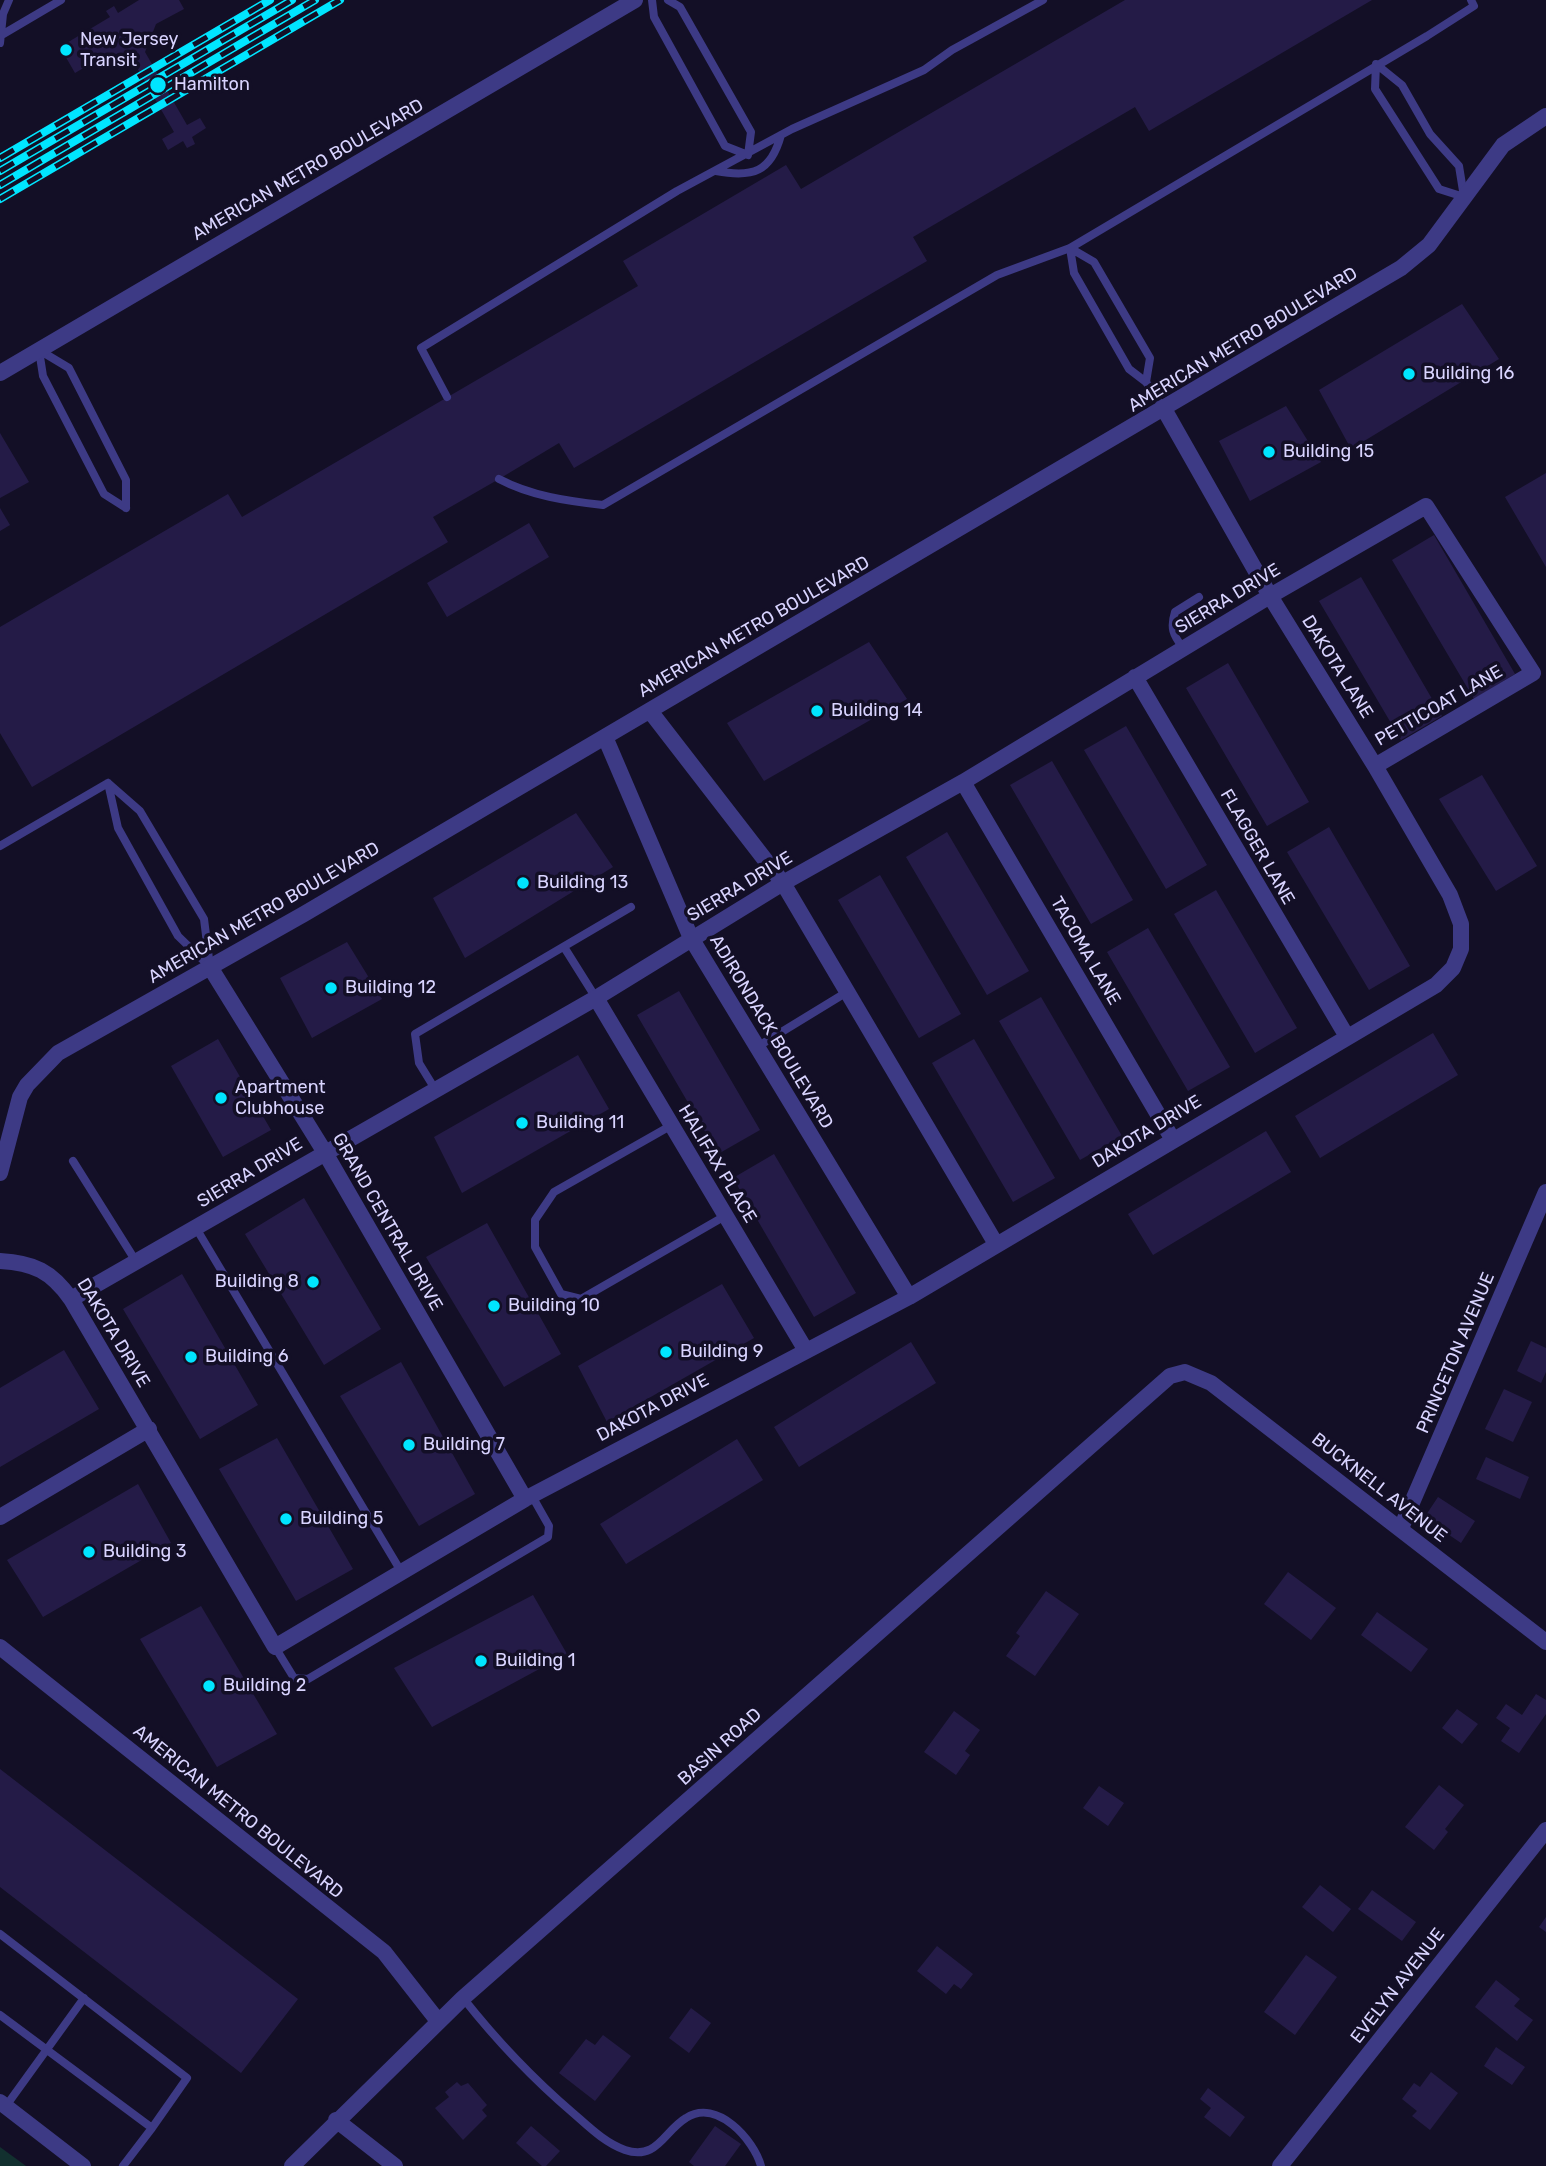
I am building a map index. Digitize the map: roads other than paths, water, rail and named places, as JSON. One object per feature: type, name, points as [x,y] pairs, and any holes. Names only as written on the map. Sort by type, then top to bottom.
[{"type":"street","name":"AMERICAN METRO BOULEVARD","points":[[0,373],[635,0]]},
{"type":"street","name":"AMERICAN METRO BOULEVARD","points":[[0,1173],[20,1097],[58,1053],[605,737],[1417,258],[1503,145],[1546,116]]},
{"type":"street","name":"DAKOTA LANE","points":[[1164,409],[1270,596],[1375,766],[1450,895],[1461,923],[1461,949]]},
{"type":"street","name":"SIERRA DRIVE","points":[[71,1299],[137,1263],[324,1151],[596,998],[783,883],[963,782],[1270,596],[1426,506]]},
{"type":"street","name":"PETTICOAT LANE","points":[[1375,766],[1533,673],[1426,506]]},
{"type":"street","name":"FLAGGER LANE","points":[[1135,677],[1346,1035]]},
{"type":"street","points":[[650,710],[783,883],[996,1244]]},
{"type":"street","name":"ADIRONDACK BOULEVARD","points":[[605,737],[691,938],[909,1297]]},
{"type":"street","name":"TACOMA LANE","points":[[963,782],[1173,1140]]},
{"type":"street","name":"DAKOTA DRIVE","points":[[0,1261],[40,1267],[57,1279],[149,1429],[275,1647],[528,1497],[805,1349],[909,1297],[1346,1035],[1436,985],[1453,968],[1461,949]]},
{"type":"street","name":"GRAND CENTRAL DRIVE","points":[[210,967],[324,1151],[528,1497]]},
{"type":"street","name":"HALIFAX PLACE","points":[[596,998],[805,1349]]},
{"type":"street","name":"PRINCETON AVENUE","points":[[1401,1528],[1546,1192]]},
{"type":"street","name":"BUCKNELL AVENUE","points":[[1185,1372],[1211,1382],[1546,1642]]},
{"type":"street","name":"BASIN ROAD","points":[[292,2166],[463,1998],[1158,1384],[1185,1372]]},
{"type":"street","points":[[0,1517],[149,1429]]},
{"type":"street","name":"AMERICAN METRO BOULEVARD","points":[[0,1647],[384,1952],[438,2021]]},
{"type":"street","name":"EVELYN AVENUE","points":[[1280,2166],[1546,1830]]},
{"type":"street","points":[[3,2104],[83,2166]]},
{"type":"street","points":[[336,2120],[395,2166]]},
{"type":"lane","points":[[1,38],[3,14],[9,0]]},
{"type":"lane","points":[[1,38],[61,0]]},
{"type":"lane","points":[[652,0],[654,17],[725,146],[748,155]]},
{"type":"lane","points":[[668,0],[680,6],[751,132],[748,155]]},
{"type":"lane","points":[[447,397],[421,348],[677,191],[781,135],[924,70],[952,50],[1043,0]]},
{"type":"lane","points":[[499,479],[516,488],[565,501],[603,505],[997,275],[1070,248],[1474,6],[1471,0]]},
{"type":"lane","points":[[1376,64],[1402,85],[1430,134],[1459,166],[1464,197],[1439,189],[1375,89],[1376,64]]},
{"type":"lane","points":[[716,171],[737,175],[762,168],[773,160],[781,135]]},
{"type":"lane","points":[[1070,248],[1074,273],[1129,369],[1146,382],[1164,409]]},
{"type":"lane","points":[[1070,248],[1094,262],[1150,358],[1146,382]]},
{"type":"lane","points":[[40,350],[69,368],[126,480],[126,508],[104,494],[43,376],[40,350]]},
{"type":"lane","points":[[1183,648],[1173,635],[1171,623],[1174,612],[1199,597]]},
{"type":"lane","points":[[108,783],[140,811],[204,919],[210,967]]},
{"type":"lane","points":[[108,783],[118,828],[177,936],[210,967]]},
{"type":"lane","points":[[0,846],[108,783]]},
{"type":"lane","points":[[435,1089],[419,1063],[415,1034],[631,907]]},
{"type":"lane","points":[[564,947],[596,998]]},
{"type":"lane","points":[[757,1046],[847,992]]},
{"type":"lane","points":[[672,1125],[554,1192],[535,1220],[535,1247],[561,1294],[581,1299],[725,1216]]},
{"type":"lane","points":[[72,1160],[137,1263]]},
{"type":"lane","points":[[196,1228],[402,1573]]},
{"type":"lane","points":[[275,1647],[294,1678],[308,1679],[548,1537],[549,1526],[528,1497]]},
{"type":"lane","points":[[0,1934],[187,2078],[123,2166]]},
{"type":"lane","points":[[3,2104],[47,2052],[84,1998]]},
{"type":"lane","points":[[463,1998],[526,2072],[602,2138],[627,2151],[646,2152],[660,2146],[687,2118],[703,2113],[717,2115],[743,2133],[758,2153],[761,2166]]},
{"type":"lane","points":[[0,2015],[152,2128]]},
{"type":"railway","points":[[0,158],[270,0]]},
{"type":"railway","points":[[0,171],[292,0]]},
{"type":"railway","points":[[0,185],[315,0]]},
{"type":"railway","points":[[0,199],[340,0]]},
{"type":"place","name":"New Jersey Transit","points":[[66,50]]},
{"type":"place","name":"Hamilton","points":[[158,85]]},
{"type":"place","name":"Building 16","points":[[1409,374]]},
{"type":"place","name":"Building 15","points":[[1269,452]]},
{"type":"place","name":"Building 14","points":[[817,711]]},
{"type":"place","name":"Building 13","points":[[523,883]]},
{"type":"place","name":"Building 12","points":[[331,988]]},
{"type":"place","name":"Apartment Clubhouse","points":[[221,1098]]},
{"type":"place","name":"Building 11","points":[[522,1123]]},
{"type":"place","name":"Building 8","points":[[313,1282]]},
{"type":"place","name":"Building 10","points":[[494,1306]]},
{"type":"place","name":"Building 9","points":[[666,1352]]},
{"type":"place","name":"Building 6","points":[[191,1357]]},
{"type":"place","name":"Building 7","points":[[409,1445]]},
{"type":"place","name":"Building 5","points":[[286,1519]]},
{"type":"place","name":"Building 3","points":[[89,1552]]},
{"type":"place","name":"Building 1","points":[[481,1661]]},
{"type":"place","name":"Building 2","points":[[209,1686]]}]
